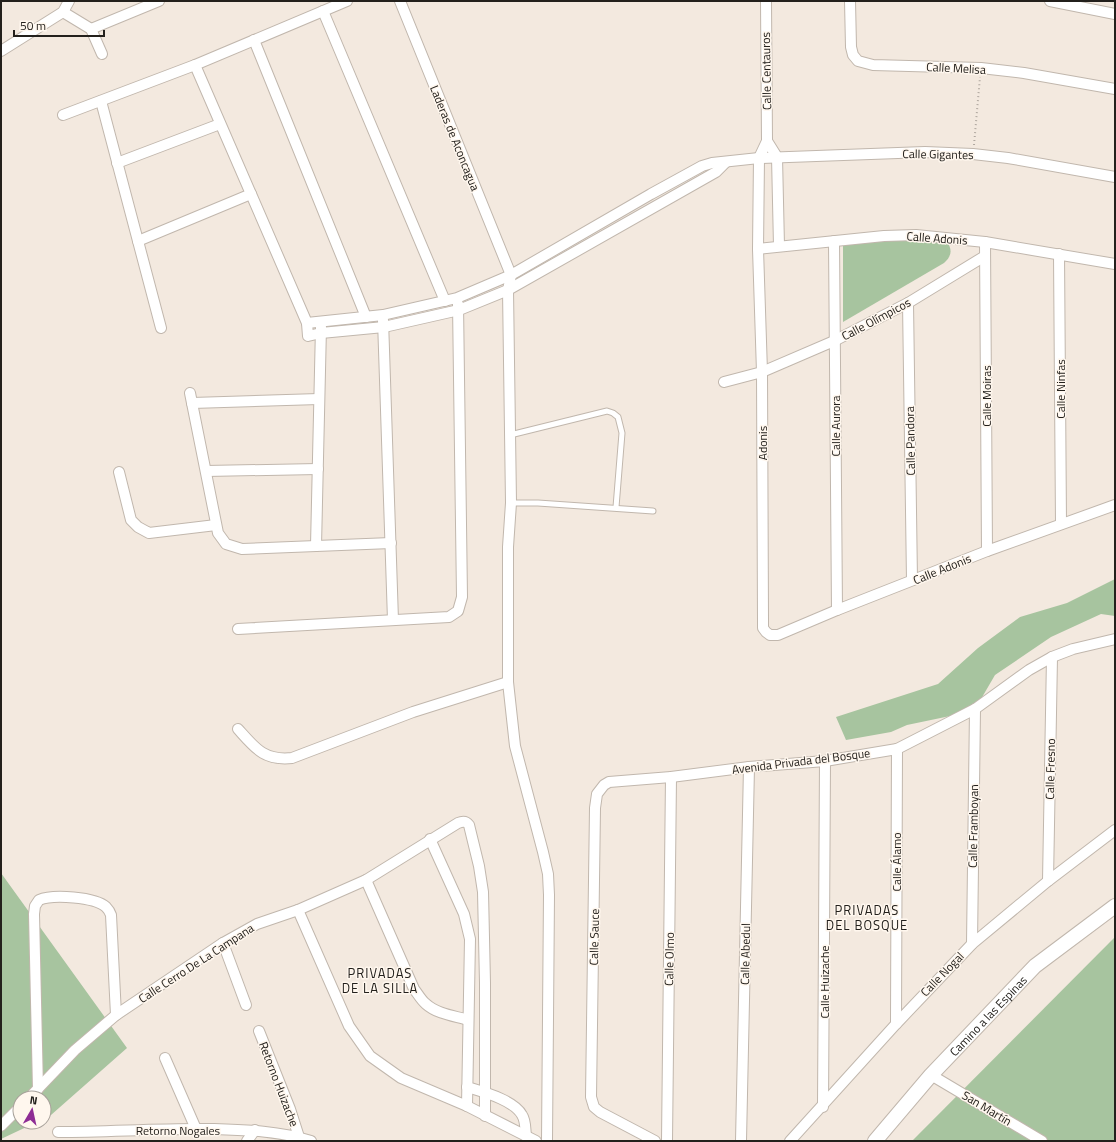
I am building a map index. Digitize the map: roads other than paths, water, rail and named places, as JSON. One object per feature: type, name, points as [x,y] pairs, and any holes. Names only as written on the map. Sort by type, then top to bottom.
[{"type":"street","points":[[1,52],[63,12],[69,1]]},
{"type":"street","points":[[91,30],[159,1]]},
{"type":"street","points":[[63,115],[195,65],[347,1]]},
{"type":"street","name":"Laderas de Aconcagua","points":[[400,1],[511,275]]},
{"type":"street","name":"Calle Centauros","points":[[758,249],[759,158],[767,141],[766,1]]},
{"type":"street","name":"Calle Melisa","points":[[850,1],[850,41],[853,54],[858,60],[873,65],[981,68],[1024,73],[1115,89]]},
{"type":"street","points":[[1050,1],[1115,14]]},
{"type":"street","points":[[323,11],[445,301]]},
{"type":"street","points":[[63,12],[91,30],[102,54]]},
{"type":"street","points":[[254,40],[366,317]]},
{"type":"street","points":[[195,65],[307,323],[308,336],[321,333],[384,327],[459,310],[508,290],[716,172],[726,162]]},
{"type":"street","points":[[101,101],[161,328]]},
{"type":"street","points":[[117,163],[220,124]]},
{"type":"street","points":[[767,141],[777,157],[779,246]]},
{"type":"street","name":"Calle Gigantes","points":[[307,323],[383,315],[457,298],[511,275],[702,166],[712,163],[777,157],[926,152],[973,154],[1008,158],[1115,177]]},
{"type":"street","points":[[138,241],[251,194]]},
{"type":"street","name":"Calle Adonis","points":[[758,249],[884,236],[916,235],[985,242],[1115,264]]},
{"type":"street","name":"Calle Aurora","points":[[834,241],[837,610]]},
{"type":"street","name":"Calle Moiras","points":[[985,242],[987,551]]},
{"type":"street","name":"Adonis","points":[[758,249],[762,372],[763,628],[770,635]]},
{"type":"street","name":"Calle Ninfas","points":[[1059,254],[1061,524]]},
{"type":"street","name":"Calle Olímpicos","points":[[724,382],[762,372],[834,341],[908,302],[985,256]]},
{"type":"street","points":[[511,275],[508,290],[511,503],[508,547],[508,682],[515,746],[548,874],[547,1141]]},
{"type":"street","points":[[238,629],[449,617],[458,611],[462,597],[459,310],[457,298]]},
{"type":"street","name":"Calle Pandora","points":[[908,302],[912,580]]},
{"type":"street","points":[[383,315],[393,620]]},
{"type":"street","points":[[316,546],[321,333],[320,321]]},
{"type":"street","points":[[319,399],[191,398],[218,533],[226,544],[242,549],[391,543]]},
{"type":"street","points":[[206,472],[318,469]]},
{"type":"street","points":[[119,472],[131,520],[138,527],[149,533],[216,525]]},
{"type":"street","name":"Calle Adonis","points":[[770,635],[784,633],[912,580],[987,551],[1115,505]]},
{"type":"street","name":"Avenida Privada del Bosque","points":[[609,782],[672,777],[749,767],[825,761],[897,749],[974,709],[1029,670],[1052,657],[1073,649],[1113,641]]},
{"type":"street","name":"Calle Fresno","points":[[1048,881],[1052,657]]},
{"type":"street","points":[[238,729],[262,754],[272,758],[292,758],[413,712],[508,682]]},
{"type":"street","name":"Calle Framboyan","points":[[972,944],[974,709]]},
{"type":"street","name":"Calle Álamo","points":[[896,1024],[897,749]]},
{"type":"street","name":"Calle Huizache","points":[[823,1106],[825,761]]},
{"type":"street","name":"Calle Abedul","points":[[741,1141],[749,767]]},
{"type":"street","name":"Calle Olmo","points":[[667,1141],[672,777]]},
{"type":"street","name":"Calle Sauce","points":[[609,782],[604,785],[597,794],[596,804],[591,1097],[593,1104],[600,1112],[655,1141]]},
{"type":"street","name":"Calle Cerro De La Campana","points":[[38,1089],[74,1050],[116,1015],[223,944],[257,924],[298,910],[366,880],[430,839],[458,823],[466,822],[469,825],[479,866],[483,892],[485,1093]]},
{"type":"street","name":"Calle Nogal","points":[[790,1141],[896,1024],[972,944],[1048,881],[1115,830]]},
{"type":"street","points":[[430,839],[460,903],[468,925],[470,955],[467,1106]]},
{"type":"street","points":[[366,880],[414,989],[421,999],[435,1010],[468,1020]]},
{"type":"street","points":[[38,1089],[34,914],[35,906],[39,900],[52,896],[77,898],[97,902],[109,911],[111,916],[116,1015]]},
{"type":"street","name":"Camino a las Espinas","points":[[875,1141],[931,1075],[1036,966],[1115,906]]},
{"type":"street","points":[[298,910],[349,1026],[370,1056],[401,1078],[467,1106],[536,1141]]},
{"type":"street","points":[[223,944],[246,1005]]},
{"type":"street","name":"Retorno Huizache","points":[[259,1031],[288,1103],[299,1137]]},
{"type":"street","points":[[165,1058],[196,1129]]},
{"type":"street","name":"San Martín","points":[[931,1075],[1042,1141]]},
{"type":"street","points":[[467,1087],[507,1102],[520,1111],[525,1121],[526,1136]]},
{"type":"street","points":[[485,1093],[485,1116]]},
{"type":"street","points":[[1,1126],[12,1115]]},
{"type":"street","name":"Retorno Nogales","points":[[58,1132],[196,1129],[255,1130],[299,1137],[311,1141]]},
{"type":"street","points":[[247,1141],[255,1130]]},
{"type":"lane","points":[[510,435],[607,411],[613,413],[618,417],[622,433],[616,507]]},
{"type":"lane","points":[[511,503],[616,507],[653,511]]},
{"type":"district","name":"PRIVADAS DEL BOSQUE","points":[[867,918]]},
{"type":"district","name":"PRIVADAS DE LA SILLA","points":[[380,980]]}]
